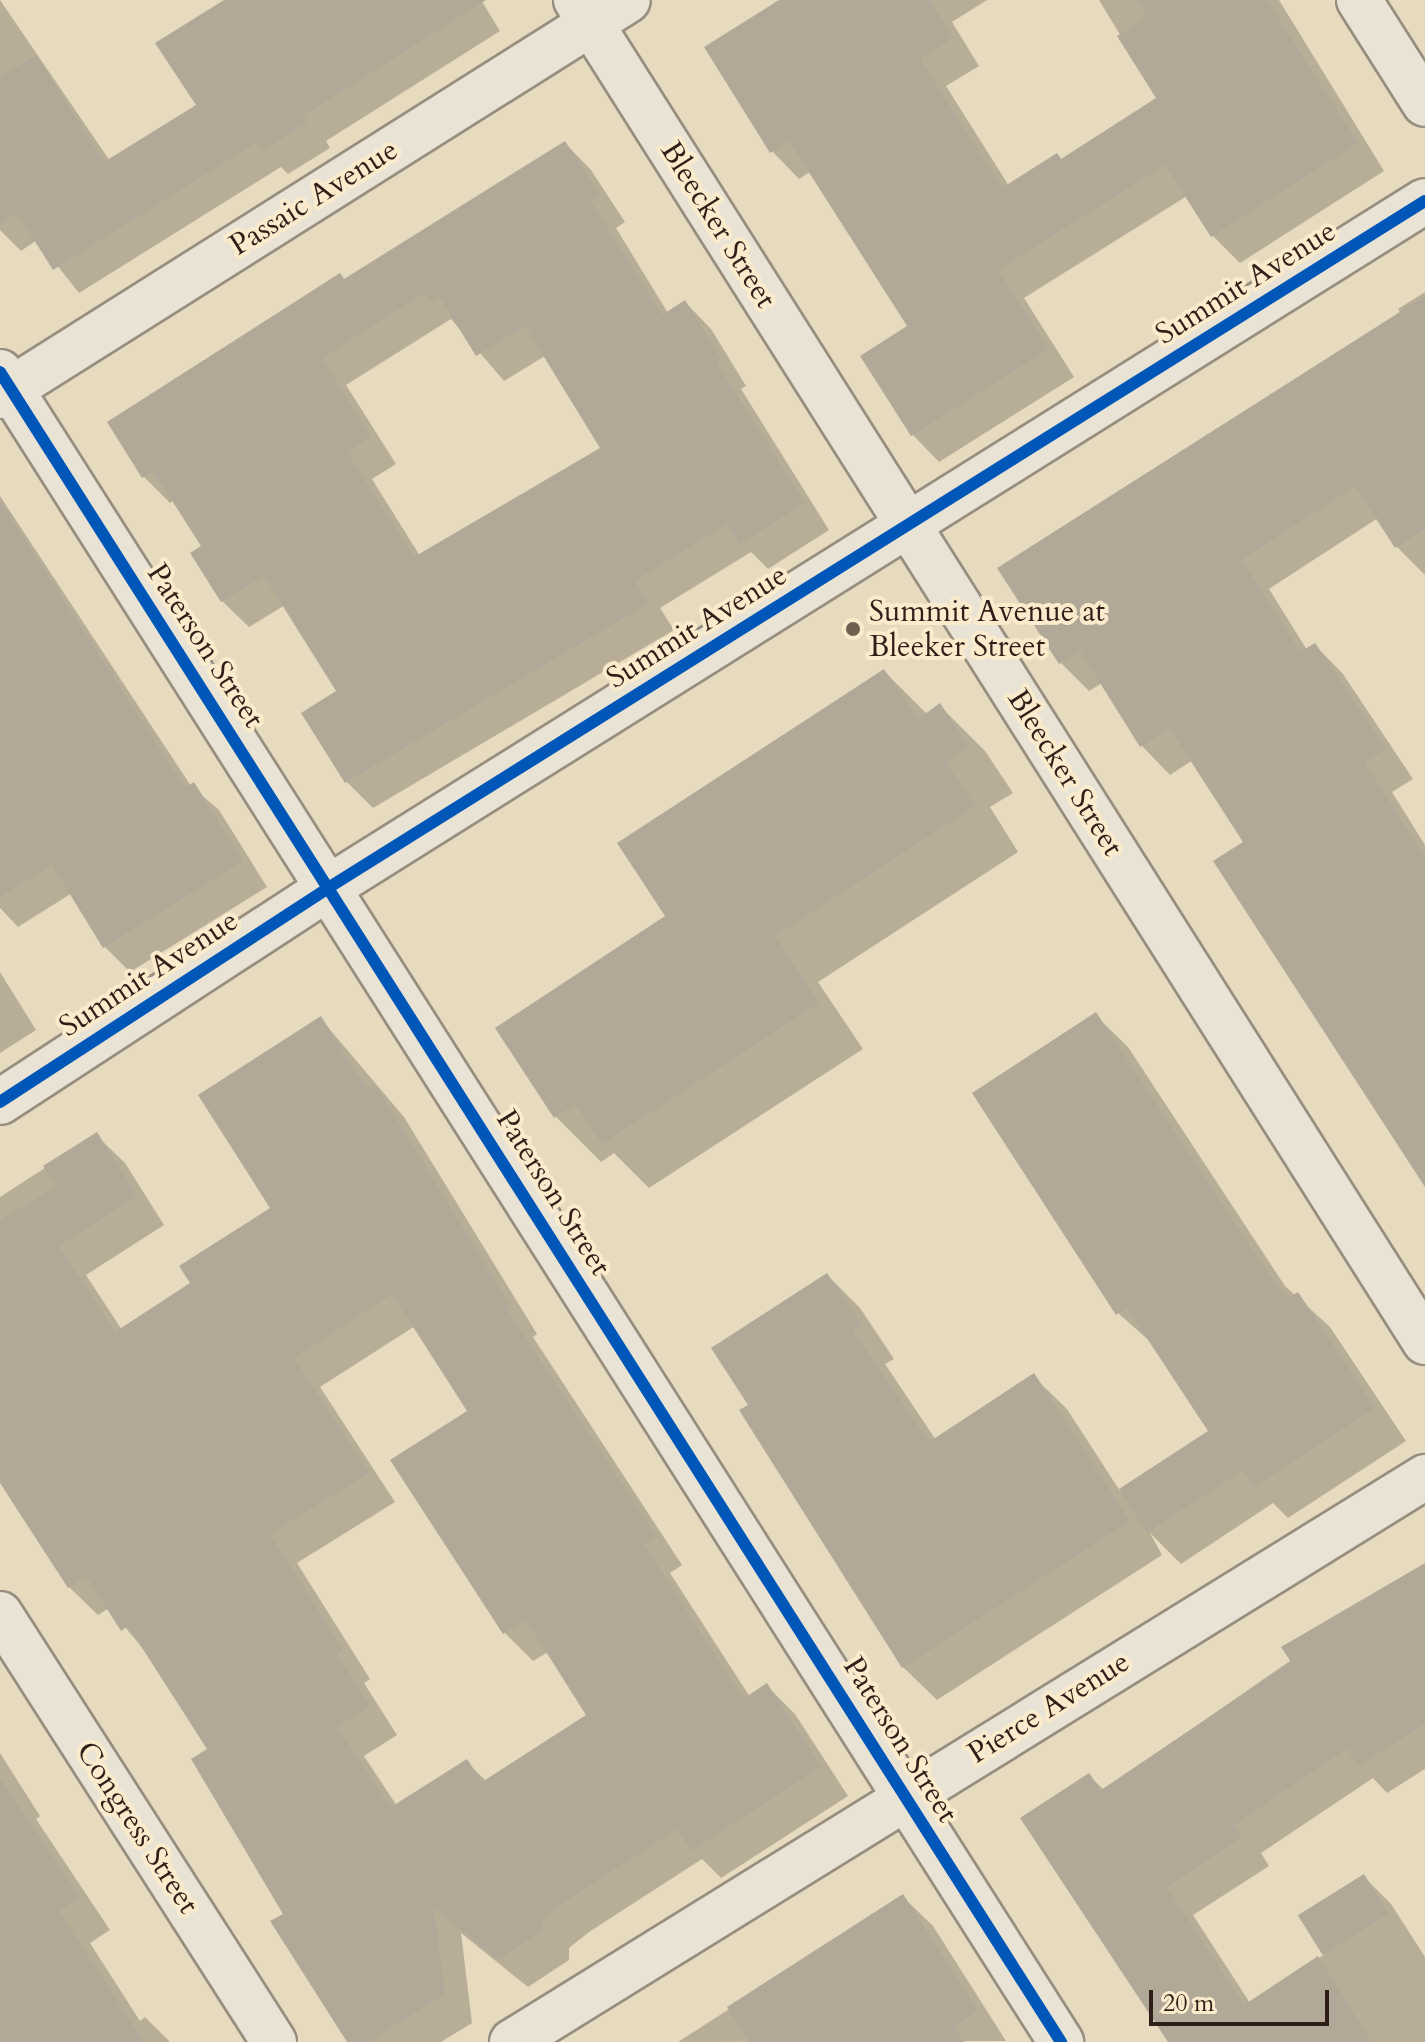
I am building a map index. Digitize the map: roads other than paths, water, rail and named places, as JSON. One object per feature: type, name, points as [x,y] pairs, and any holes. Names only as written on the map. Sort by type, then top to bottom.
[{"type":"street","name":"Passaic Avenue","points":[[3,386],[584,12],[628,0]]},
{"type":"street","points":[[1359,0],[1425,104]]},
{"type":"street","name":"Bleecker Street","points":[[584,12],[1425,1342]]},
{"type":"street","name":"Summit Avenue","points":[[0,1102],[328,888],[1425,201]]},
{"type":"street","name":"Paterson Street","points":[[3,386],[328,888],[1061,2042]]},
{"type":"street","name":"Pierce Avenue","points":[[512,2042],[1425,1477]]},
{"type":"street","name":"Congress Street","points":[[0,1614],[274,2042]]},
{"type":"place","name":"Summit Avenue at Bleeker Street","points":[[853,629]]}]
